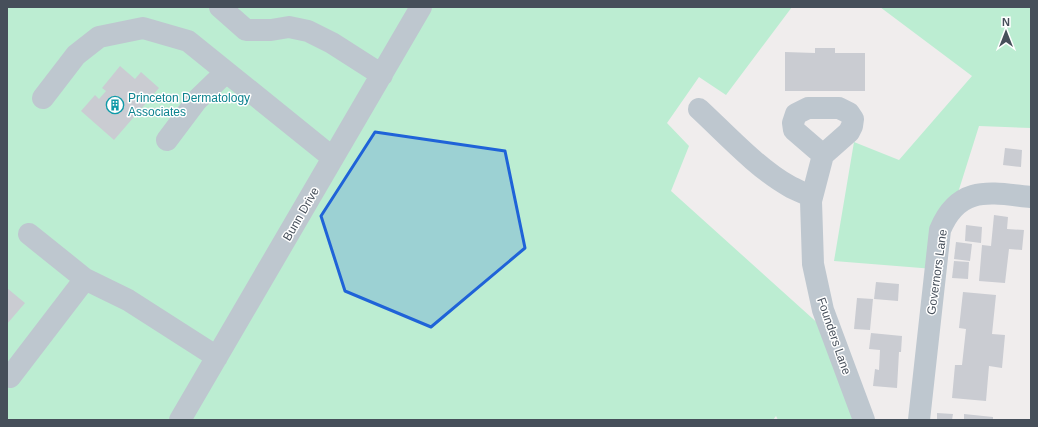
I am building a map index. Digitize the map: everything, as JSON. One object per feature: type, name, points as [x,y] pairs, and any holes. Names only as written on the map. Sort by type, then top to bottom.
[{"type":"street","points":[[220,7],[246,30],[271,30],[289,27],[308,31],[332,43],[382,75]]},
{"type":"street","name":"Bunn Drive","points":[[180,420],[421,7]]},
{"type":"street","points":[[43,98],[76,54],[99,37],[143,28],[188,41],[333,158]]},
{"type":"street","points":[[167,140],[197,100],[226,72]]},
{"type":"street","points":[[699,109],[752,158],[777,178],[788,186],[812,197]]},
{"type":"street","name":"Founders Lane","points":[[823,155],[812,197],[813,264],[823,310],[864,420]]},
{"type":"street","name":"Governors Lane","points":[[919,420],[940,230],[945,218],[953,208],[964,200],[976,195],[988,193],[1031,198]]},
{"type":"street","points":[[29,234],[85,279],[128,300],[217,357]]},
{"type":"street","points":[[10,376],[85,279]]},
{"type":"highlighted area","points":[[375,132],[505,151],[525,248],[431,327],[345,291],[321,216]]},
{"type":"green space","points":[[7,7],[792,7],[726,95],[699,77],[667,123],[689,146],[671,191],[832,336],[863,420],[778,420],[776,416],[773,420],[7,420]]},
{"type":"green space","points":[[880,7],[1031,7],[1031,128],[979,126],[934,269],[834,261],[854,142],[899,160],[972,76]]},
{"type":"building","points":[[815,48],[835,48],[835,53],[865,53],[865,91],[785,91],[785,52],[815,53]]},
{"type":"building","name":"Princeton Dermatology Associates","points":[[120,66],[135,79],[141,72],[159,88],[114,140],[81,111],[95,95],[99,99],[106,91],[102,88]]},
{"type":"building","points":[[1005,148],[1022,150],[1021,167],[1003,165]]},
{"type":"building","points":[[994,215],[1008,217],[1007,229],[1024,230],[1022,250],[1009,249],[1005,283],[979,281],[982,245],[991,246]]},
{"type":"building","points":[[966,225],[982,227],[981,243],[965,241]]},
{"type":"building","points":[[956,242],[972,244],[970,261],[954,259]]},
{"type":"building","points":[[954,261],[969,262],[968,279],[952,278]]},
{"type":"building","points":[[876,282],[899,284],[898,301],[874,299]]},
{"type":"building","points":[[7,288],[25,303],[7,324]]},
{"type":"building","points":[[963,292],[996,295],[992,334],[1005,335],[1002,368],[989,366],[986,401],[952,398],[955,365],[962,365],[966,329],[959,328]]},
{"type":"building","points":[[857,298],[873,299],[870,330],[854,329]]},
{"type":"building","points":[[871,333],[902,336],[901,352],[899,352],[897,388],[873,386],[875,369],[879,370],[880,350],[869,349]]},
{"type":"building","points":[[937,413],[953,414],[952,420],[937,420]]},
{"type":"building","points":[[964,414],[993,417],[993,420],[964,420]]},
{"type":"place","name":"Princeton Dermatology Associates","points":[[115,105]]}]
